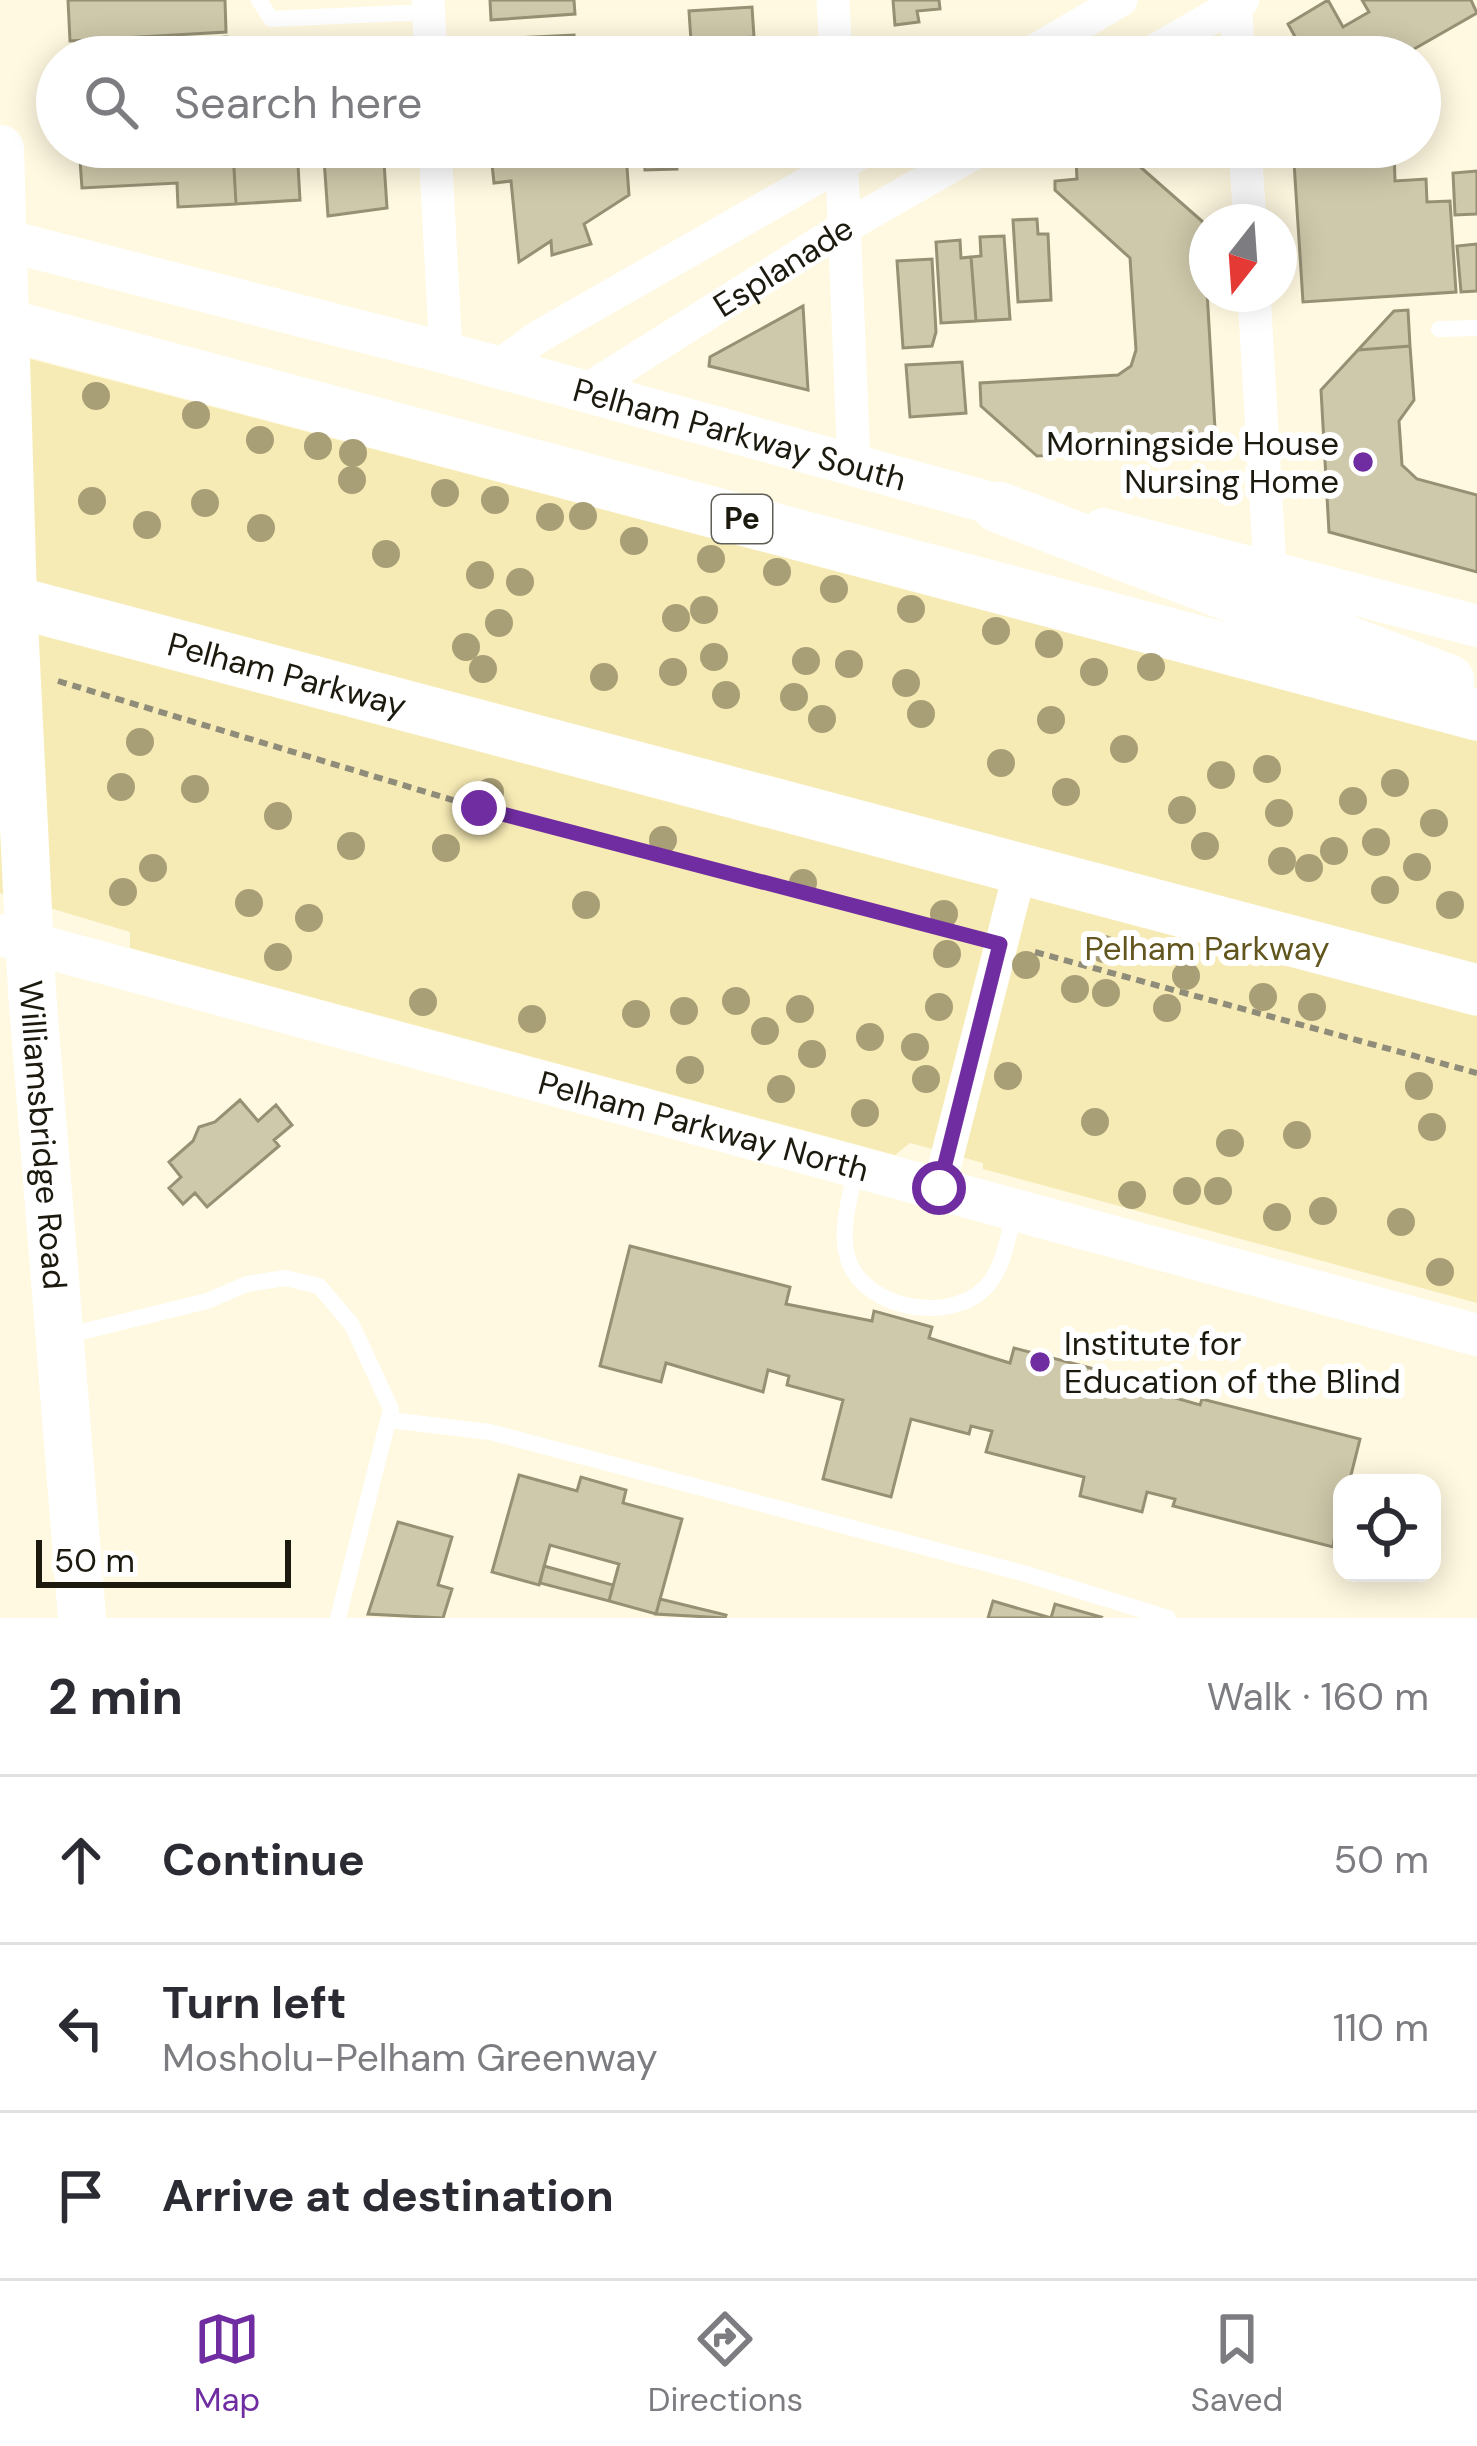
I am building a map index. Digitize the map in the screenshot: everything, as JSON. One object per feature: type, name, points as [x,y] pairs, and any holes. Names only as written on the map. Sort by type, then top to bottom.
[{"type":"main road","name":"Williamsbridge Road","points":[[0,149],[4,604],[15,939],[60,1337],[82,1618]]},
{"type":"main road","name":"Pe","points":[[3,324],[1477,715]]},
{"type":"main road","points":[[998,507],[1477,693]]},
{"type":"main road","name":"Pelham Parkway","points":[[4,604],[1477,990]]},
{"type":"street","points":[[832,0],[835,36]]},
{"type":"street","points":[[1060,36],[1121,0]]},
{"type":"street","points":[[1179,36],[1238,1],[1239,36]]},
{"type":"street","points":[[428,6],[429,36]]},
{"type":"street","points":[[436,168],[446,353]]},
{"type":"street","name":"Esplanade","points":[[497,367],[538,337],[824,168]]},
{"type":"street","points":[[850,168],[845,227],[854,465]]},
{"type":"street","name":"Esplanade","points":[[585,392],[845,227],[948,168]]},
{"type":"street","points":[[1246,168],[1249,204]]},
{"type":"street","name":"Pelham Parkway South","points":[[3,240],[446,353],[998,507],[1270,569],[1477,626]]},
{"type":"street","points":[[1255,312],[1270,569]]},
{"type":"street","points":[[939,1188],[1021,867]]},
{"type":"street","name":"Pelham Parkway North","points":[[15,939],[1477,1335]]},
{"type":"lane","points":[[259,0],[272,20],[428,6]]},
{"type":"lane","points":[[1439,329],[1477,328]]},
{"type":"lane","points":[[856,1167],[846,1252],[864,1283],[893,1301],[937,1309],[970,1299],[986,1288],[1002,1257],[1015,1208]]},
{"type":"lane","points":[[60,1337],[206,1300],[247,1284],[285,1278],[319,1286],[352,1325],[391,1409],[338,1618]]},
{"type":"lane","points":[[389,1420],[490,1432],[1026,1574],[1168,1618]]},
{"type":"path","points":[[88,688],[479,808],[1477,1072]]},
{"type":"green space","name":"Pelham Parkway","points":[[0,351],[1477,739],[1477,1303],[983,1169],[983,1163],[910,1143],[895,1155],[130,948],[130,932],[0,893]]},
{"type":"building","points":[[68,0],[225,0],[226,32],[70,36]]},
{"type":"building","points":[[490,0],[574,0],[575,14],[491,20]]},
{"type":"building","points":[[893,0],[939,0],[940,9],[917,11],[919,22],[895,25]]},
{"type":"building","points":[[1328,0],[1343,27],[1369,12],[1362,0],[1471,0],[1477,13],[1437,36],[1295,36],[1288,24]]},
{"type":"building","points":[[752,7],[754,36],[691,36],[689,11]]},
{"type":"building","points":[[81,168],[234,168],[236,204],[178,207],[177,183],[82,188]]},
{"type":"building","points":[[234,168],[298,168],[300,200],[236,204]]},
{"type":"building","points":[[325,168],[384,168],[387,208],[328,216]]},
{"type":"building","points":[[492,168],[627,168],[629,195],[584,224],[591,244],[552,255],[551,241],[519,262],[511,181],[494,183]]},
{"type":"building","points":[[1076,168],[1142,168],[1189,210],[1189,312],[1208,312],[1216,446],[1037,456],[981,406],[980,383],[1118,375],[1131,366],[1136,350],[1130,258],[1055,190],[1055,181],[1077,179]]},
{"type":"building","points":[[1294,168],[1395,168],[1395,181],[1426,179],[1427,202],[1450,201],[1456,292],[1303,302]]},
{"type":"building","points":[[1477,171],[1477,214],[1455,215],[1453,173]]},
{"type":"building","points":[[1037,219],[1038,234],[1048,234],[1051,300],[1018,302],[1013,220]]},
{"type":"building","points":[[1004,236],[1010,319],[976,321],[971,257],[981,256],[980,237]]},
{"type":"building","points":[[960,240],[961,258],[971,257],[976,321],[941,323],[936,242]]},
{"type":"building","points":[[1477,244],[1477,291],[1461,292],[1457,246]]},
{"type":"building","points":[[932,259],[936,332],[932,346],[903,348],[897,261]]},
{"type":"building","points":[[803,306],[808,390],[709,366],[710,357]]},
{"type":"building","points":[[1408,310],[1410,346],[1358,350],[1394,311]]},
{"type":"building","name":"Morningside House Nursing Home","points":[[1410,346],[1414,400],[1399,421],[1402,465],[1417,479],[1477,495],[1477,572],[1329,532],[1321,390],[1358,350]]},
{"type":"building","points":[[962,362],[966,413],[910,417],[906,365]]},
{"type":"building","points":[[240,1100],[258,1121],[276,1105],[292,1125],[274,1140],[279,1146],[207,1207],[195,1193],[183,1204],[169,1188],[181,1177],[169,1162],[193,1141],[199,1127],[215,1122]]},
{"type":"building","points":[[630,1246],[790,1287],[786,1304],[872,1321],[874,1311],[932,1327],[929,1338],[1010,1363],[1014,1348],[1175,1390],[1172,1397],[1200,1405],[1202,1399],[1360,1439],[1351,1474],[1333,1474],[1333,1547],[1173,1506],[1175,1499],[1147,1492],[1142,1512],[1080,1496],[1084,1477],[986,1452],[992,1431],[971,1426],[969,1434],[911,1419],[891,1497],[823,1479],[843,1400],[787,1385],[789,1376],[768,1370],[763,1392],[666,1363],[661,1382],[600,1366]]},
{"type":"building","points":[[519,1475],[577,1491],[581,1477],[626,1490],[623,1503],[682,1519],[656,1614],[609,1601],[619,1564],[550,1545],[539,1585],[492,1572]]},
{"type":"building","points":[[398,1522],[452,1537],[438,1585],[452,1589],[443,1618],[368,1614]]},
{"type":"building","points":[[544,1566],[613,1585],[609,1601],[540,1583]]},
{"type":"building","points":[[660,1599],[726,1615],[656,1614]]},
{"type":"building","points":[[993,1601],[1051,1618],[988,1618]]},
{"type":"building","points":[[1055,1604],[1101,1617],[1100,1618],[1051,1618]]},
{"type":"place","name":"Morningside House Nursing Home","points":[[1363,462]]},
{"type":"place","name":"Institute for Education of the Blind","points":[[1040,1362]]},
{"type":"route","points":[[479,808],[1000,944],[939,1188]]}]
